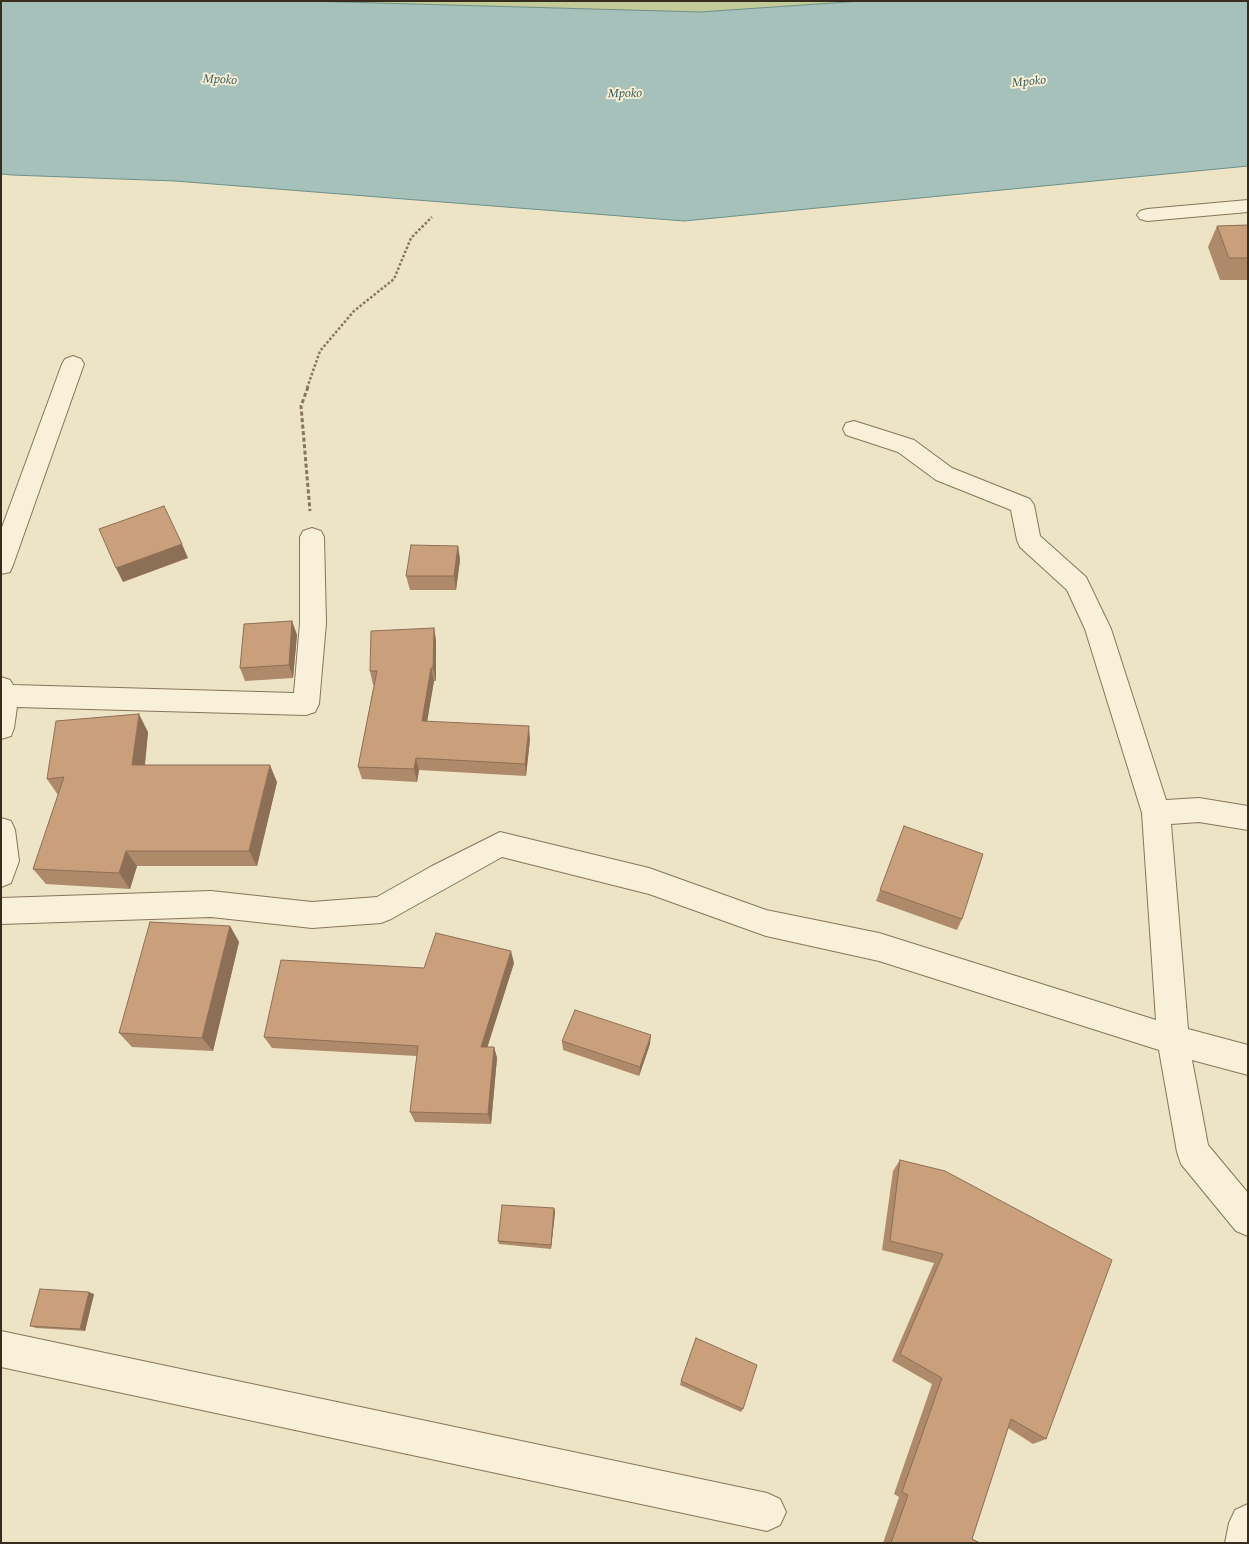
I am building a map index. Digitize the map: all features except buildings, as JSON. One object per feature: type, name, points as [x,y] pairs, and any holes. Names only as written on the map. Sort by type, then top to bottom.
[{"type":"street","points":[[1147,215],[1248,206]]},
{"type":"street","points":[[1,565],[73,364]]},
{"type":"street","points":[[854,429],[906,446],[944,474],[1022,505],[1029,540],[1077,584],[1098,629],[1156,813],[1173,1040],[1193,1152],[1248,1219]]},
{"type":"street","points":[[1,728],[3,692],[306,704],[313,624],[312,537]]},
{"type":"street","points":[[1156,813],[1199,810],[1248,818]]},
{"type":"street","points":[[1,830],[5,861],[1,874]]},
{"type":"street","points":[[1,910],[211,904],[312,915],[381,910],[500,844],[649,880],[766,923],[879,947],[1173,1040],[1248,1060]]},
{"type":"street","points":[[1,1349],[767,1512]]},
{"type":"street","points":[[1244,1543],[1248,1523]]},
{"type":"path","points":[[312,537],[301,406],[320,351],[354,311],[394,279],[411,238],[432,217]]},
{"type":"green space","points":[[306,1],[862,1],[700,12]]},
{"type":"water","name":"Mpoko","points":[[1,1],[306,1],[700,12],[862,1],[1248,1],[1248,166],[684,221],[175,181],[1,174]]}]
